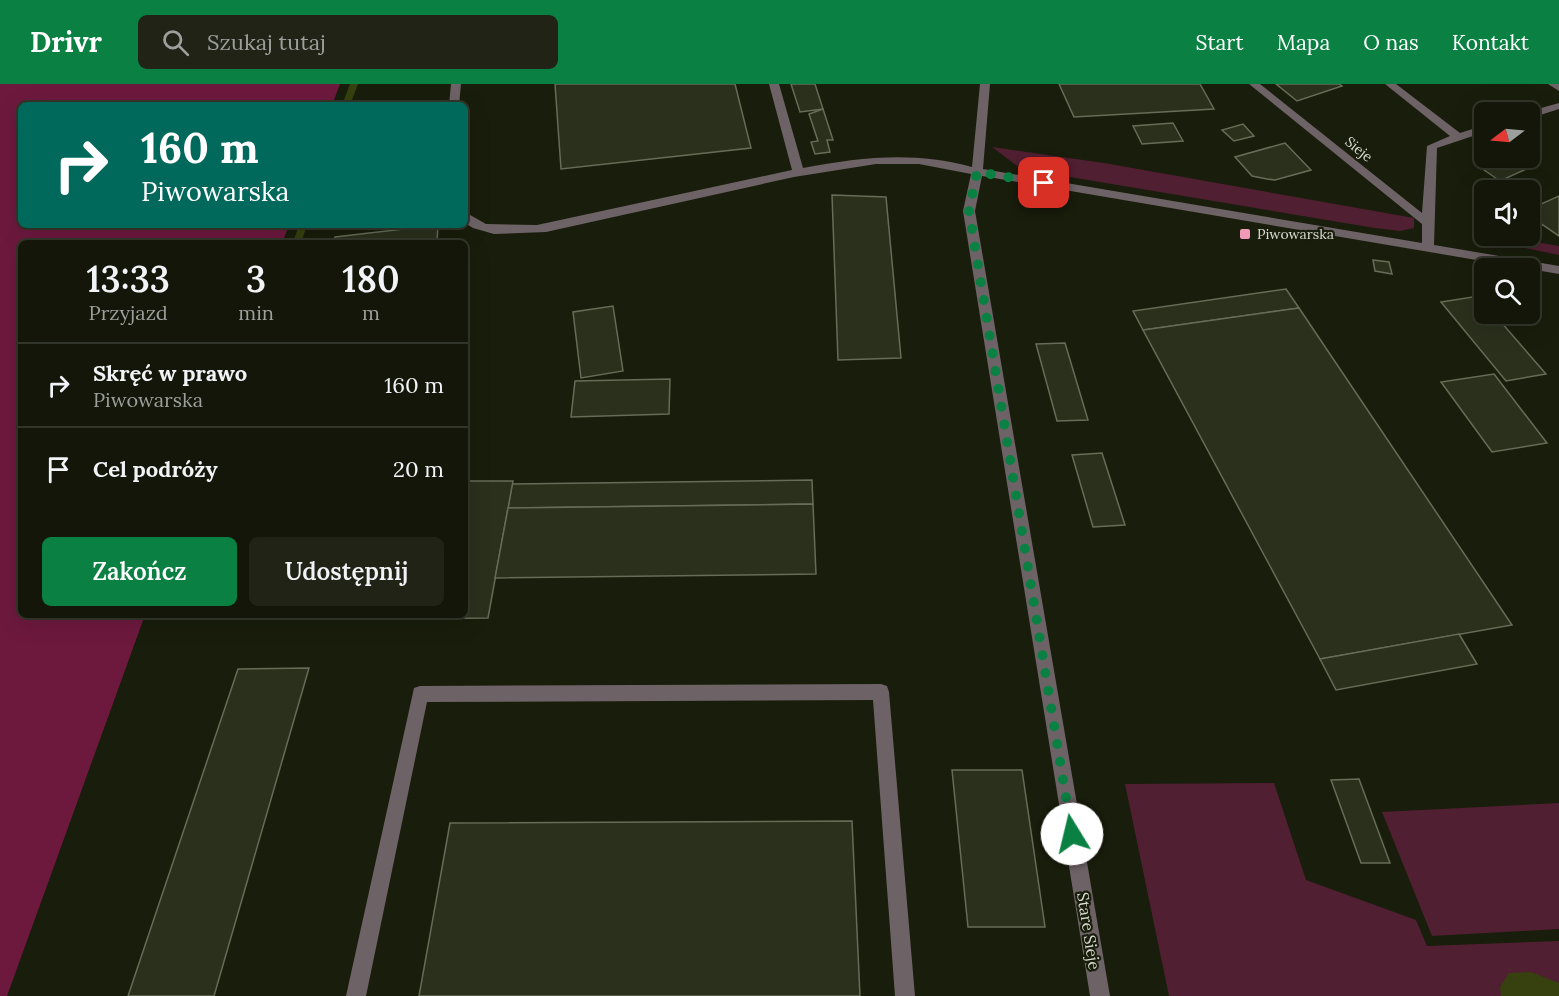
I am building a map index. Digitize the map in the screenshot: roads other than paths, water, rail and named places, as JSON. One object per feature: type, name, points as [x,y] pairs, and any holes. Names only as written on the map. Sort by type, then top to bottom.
[{"type":"street","points":[[454,102],[456,84]]},
{"type":"street","points":[[774,84],[798,172]]},
{"type":"street","name":"Stare Sieje","points":[[985,84],[977,172],[969,211],[1100,996]]},
{"type":"street","name":"Sieje","points":[[1254,84],[1425,221]]},
{"type":"street","points":[[1390,84],[1457,136]]},
{"type":"street","points":[[1553,84],[1559,88]]},
{"type":"street","points":[[1540,112],[1559,106]]},
{"type":"street","points":[[1428,248],[1425,221],[1432,183],[1432,146],[1474,131]]},
{"type":"street","points":[[468,221],[486,228],[529,230],[660,206],[798,172],[903,158],[938,161],[977,172],[1559,270]]},
{"type":"street","points":[[356,996],[420,694],[881,692],[905,996]]},
{"type":"waterway","points":[[347,102],[354,84]]},
{"type":"waterway","points":[[298,240],[302,228]]},
{"type":"place","name":"Piwowarska","points":[[1245,234]]}]
